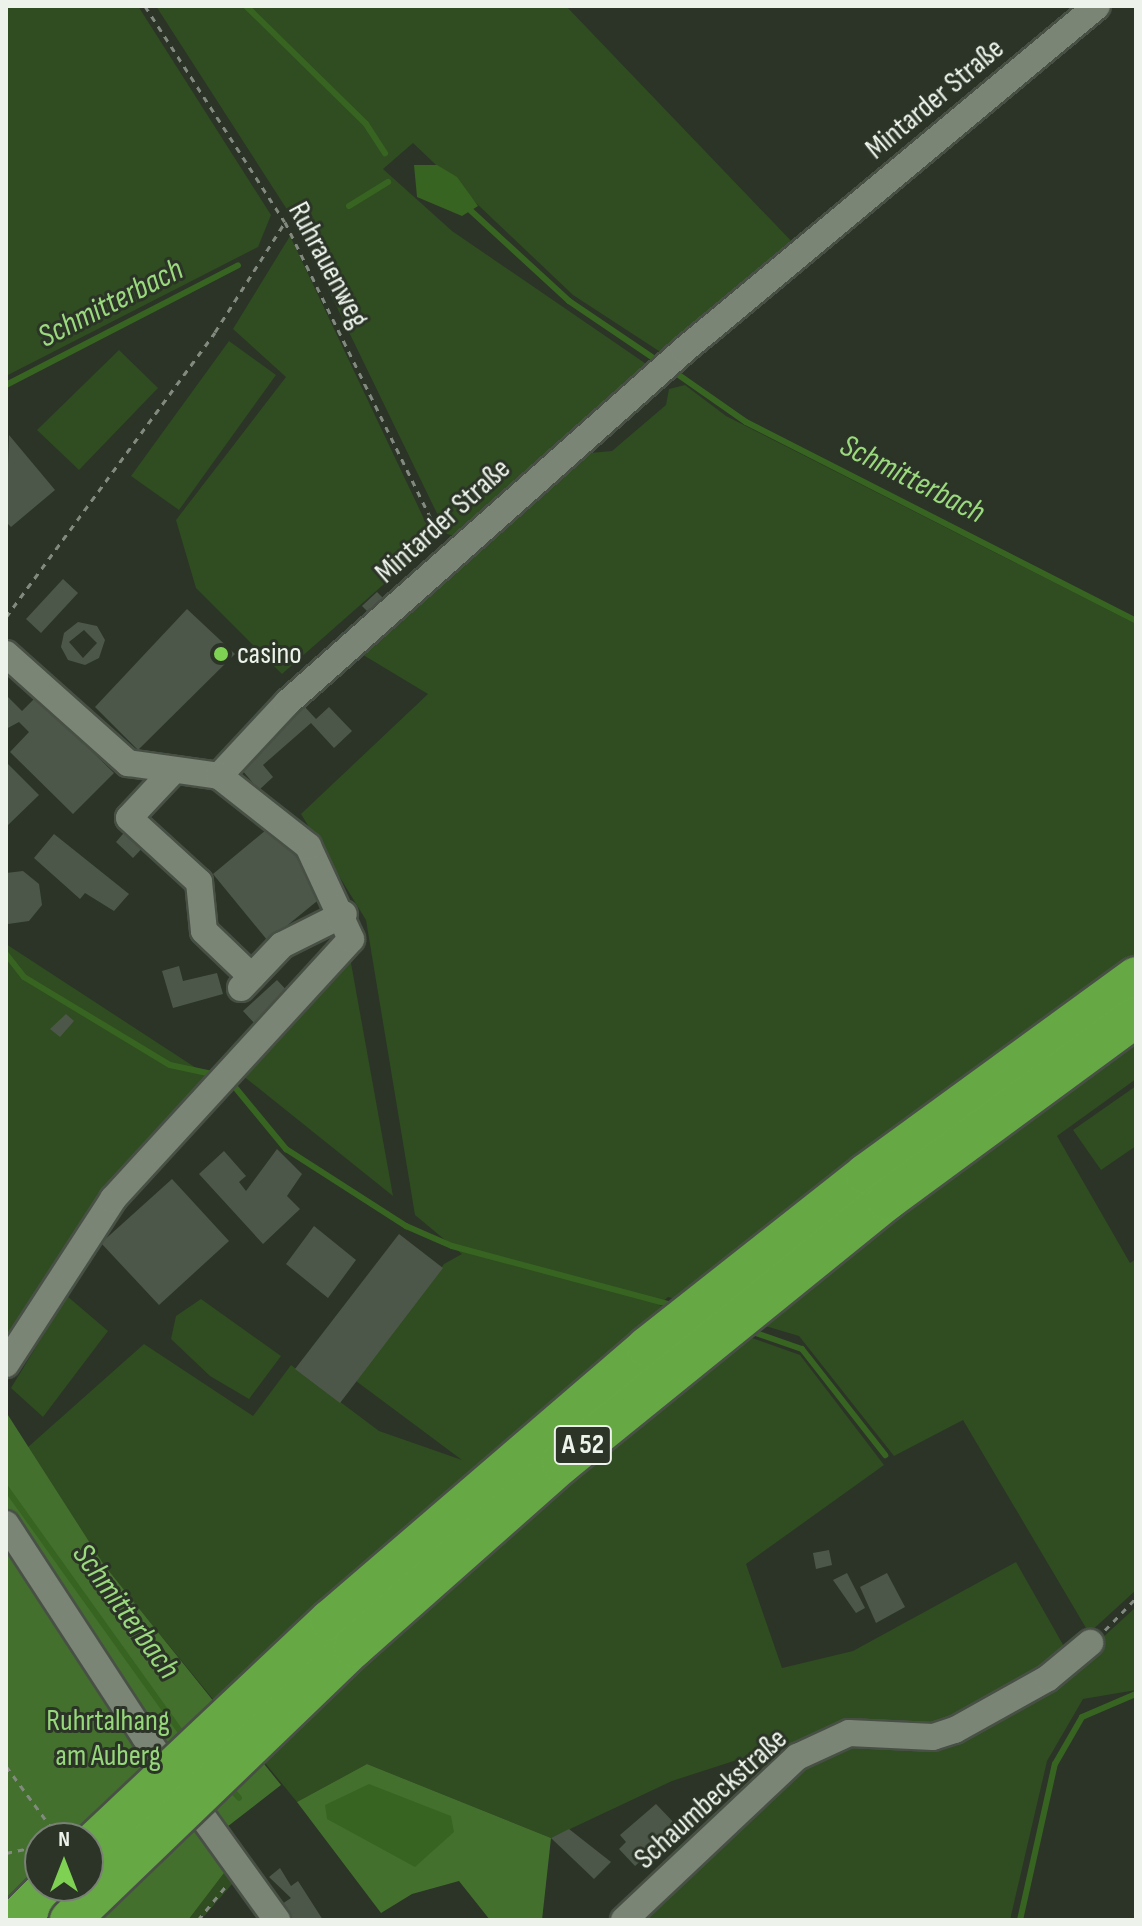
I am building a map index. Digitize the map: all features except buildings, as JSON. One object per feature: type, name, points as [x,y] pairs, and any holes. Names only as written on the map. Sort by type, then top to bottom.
[{"type":"highway","name":"A 52","points":[[104,1833],[330,1620],[611,1376],[866,1174],[1136,977]]},
{"type":"highway","name":"A 52","points":[[70,1920],[343,1657],[562,1463],[887,1200],[1136,1017]]},
{"type":"highway","points":[[16,1920],[34,1902]]},
{"type":"lane","name":"Mintarder Straße","points":[[219,776],[287,703],[684,350],[1097,6]]},
{"type":"lane","points":[[6,654],[128,763],[219,776],[290,826],[321,864],[344,914],[351,939],[113,1199],[6,1364]]},
{"type":"lane","points":[[173,771],[129,818],[199,882],[204,931],[246,982],[282,945],[344,914]]},
{"type":"lane","points":[[6,1524],[145,1737],[277,1920]]},
{"type":"lane","name":"Schaumbeckstraße","points":[[625,1919],[797,1757],[849,1733],[933,1737],[955,1730],[1048,1678],[1090,1643]]},
{"type":"path","name":"Ruhrauenweg","points":[[145,6],[285,222],[450,557]]},
{"type":"path","points":[[6,617],[215,332],[285,222]]},
{"type":"path","points":[[1090,1643],[1136,1598]]},
{"type":"path","points":[[6,1766],[47,1822]]},
{"type":"path","points":[[198,1920],[241,1867]]},
{"type":"green space","points":[[6,6],[138,6],[271,215],[258,247],[6,376]]},
{"type":"green space","points":[[156,6],[566,6],[795,245],[665,355],[573,295],[413,143],[383,169],[452,231],[652,368],[458,537],[447,534],[297,225]]},
{"type":"green space","points":[[290,236],[434,540],[282,674],[196,588],[176,520],[286,377],[233,329]]},
{"type":"green space","points":[[229,341],[276,375],[179,510],[131,476]]},
{"type":"green space","points":[[119,350],[158,388],[79,470],[37,430]]},
{"type":"green space","points":[[685,385],[726,416],[1136,624],[1136,1079],[1057,1136],[1130,1263],[1136,1259],[1136,1590],[1089,1633],[963,1420],[894,1456],[799,1336],[668,1297],[659,1305],[800,1355],[884,1465],[746,1564],[782,1668],[853,1651],[1016,1562],[1066,1650],[937,1728],[849,1724],[672,1781],[551,1838],[367,1764],[297,1802],[104,1566],[211,1837],[240,1875],[201,1920],[6,1920],[6,1418],[102,1565],[27,1448],[144,1344],[253,1416],[291,1365],[379,1431],[462,1460],[356,1381],[444,1264],[462,1254],[415,1215],[366,920],[301,814],[428,694],[355,650],[579,454],[612,451],[666,405],[669,389]]},
{"type":"green space","points":[[6,944],[213,1079],[6,1351]]},
{"type":"green space","points":[[349,952],[393,1196],[242,1075]]},
{"type":"green space","points":[[1136,1086],[1136,1146],[1101,1170],[1073,1130]]},
{"type":"green space","points":[[67,1296],[108,1331],[43,1417],[11,1388]]},
{"type":"green space","points":[[201,1299],[281,1356],[249,1399],[210,1376],[171,1339],[176,1316]]},
{"type":"green space","name":"Ruhrtalhang am Auberg","points":[[6,1412],[104,1565],[281,1785],[223,1830],[230,1865],[188,1920],[6,1920]]},
{"type":"green space","points":[[1136,1607],[1136,1690],[1083,1699],[1047,1761],[1010,1920],[634,1920],[799,1762],[856,1743],[934,1745],[1052,1684]]},
{"type":"green space","points":[[367,1764],[551,1838],[542,1920],[490,1920],[459,1881],[412,1894],[381,1913],[297,1802]]},
{"type":"shaded area","points":[[414,165],[437,165],[457,177],[478,206],[462,216],[417,197]]},
{"type":"shaded area","points":[[369,1784],[451,1816],[454,1832],[415,1867],[327,1819],[325,1805]]},
{"type":"waterway","name":"Schmitterbach","points":[[246,6],[366,124],[385,153]]},
{"type":"waterway","name":"Schmitterbach","points":[[349,206],[388,182]]},
{"type":"waterway","points":[[469,209],[569,301],[652,357]]},
{"type":"waterway","name":"Schmitterbach","points":[[6,385],[238,265]]},
{"type":"waterway","name":"Schmitterbach","points":[[673,371],[746,422],[1136,621]]},
{"type":"waterway","points":[[6,954],[24,977],[170,1065],[212,1074]]},
{"type":"waterway","points":[[234,1086],[286,1149],[406,1226],[452,1246],[676,1306]]},
{"type":"waterway","points":[[747,1330],[802,1349],[885,1455]]},
{"type":"waterway","name":"Schmitterbach","points":[[6,1488],[186,1739]]},
{"type":"waterway","points":[[1020,1920],[1055,1764],[1082,1717],[1136,1694]]},
{"type":"waterway","name":"Schmitterbach","points":[[228,1786],[239,1798]]},
{"type":"place","name":"casino","points":[[221,654]]}]
